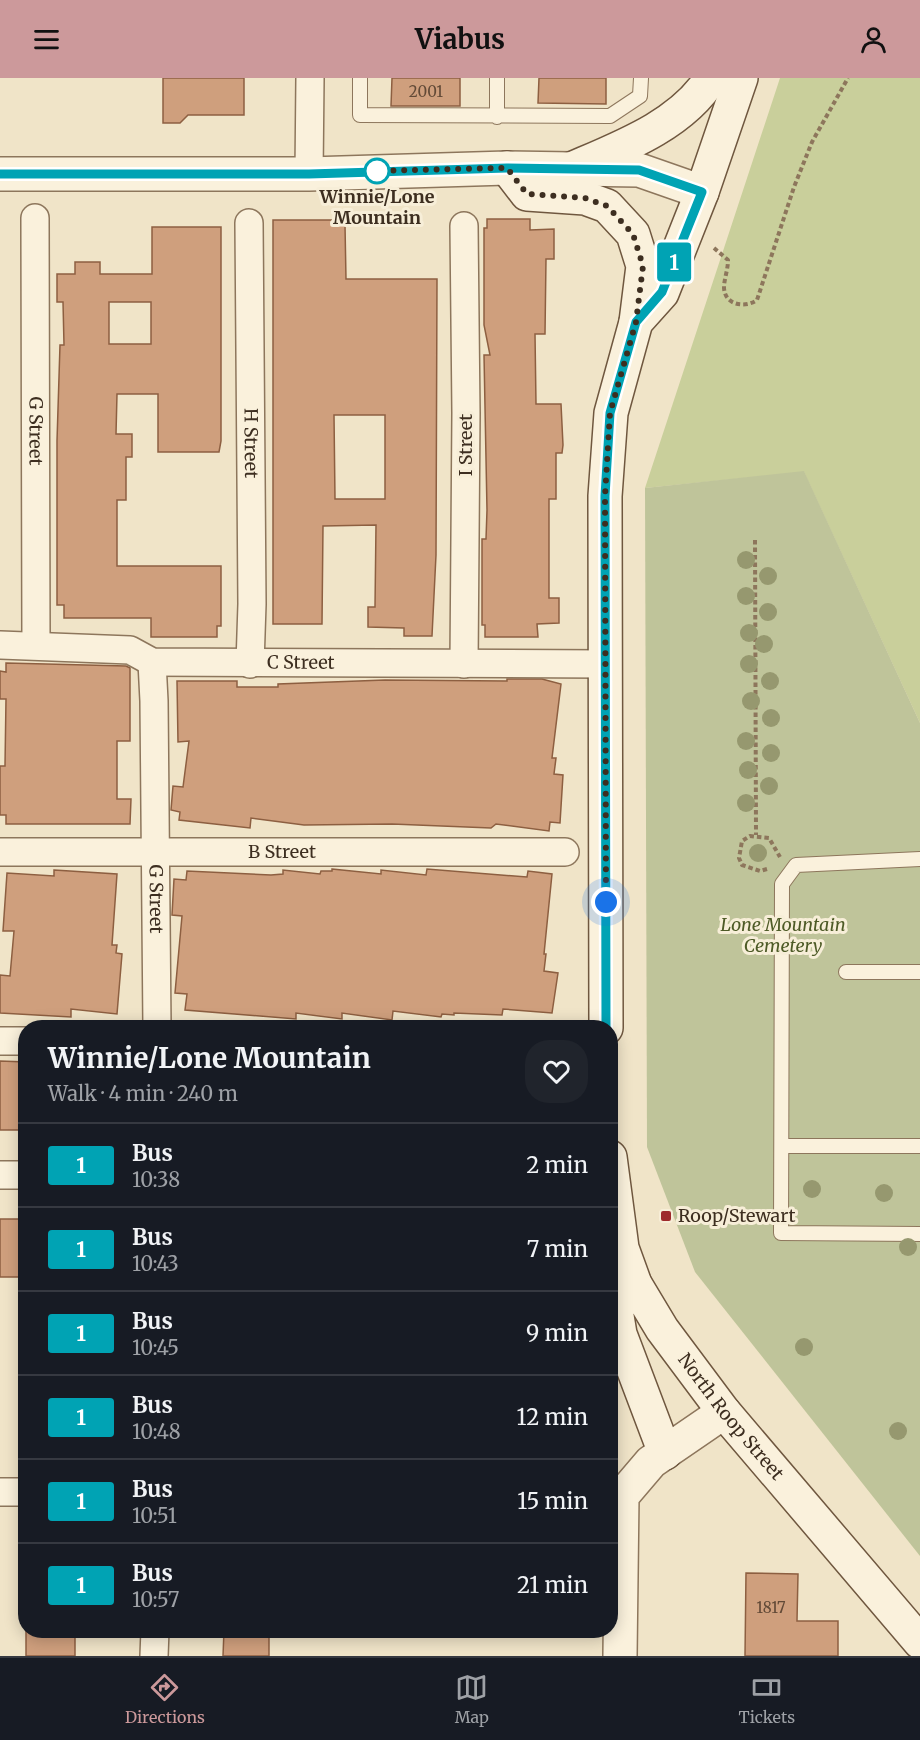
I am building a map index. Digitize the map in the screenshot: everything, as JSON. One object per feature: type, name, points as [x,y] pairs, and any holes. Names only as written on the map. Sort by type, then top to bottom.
[{"type":"main road","points":[[571,169],[625,146],[668,119],[702,92],[711,78]]},
{"type":"main road","points":[[636,322],[662,292],[702,192],[741,78]]},
{"type":"main road","points":[[507,168],[527,194],[585,198],[607,206],[633,234],[643,266],[636,322],[610,413],[605,496],[606,1020]]},
{"type":"main road","points":[[0,174],[309,174],[507,168],[639,170],[702,192]]},
{"type":"main road","name":"North Roop Street","points":[[618,1217],[622,1248],[635,1284],[662,1329],[724,1412],[920,1642]]},
{"type":"main road","points":[[618,1307],[635,1284]]},
{"type":"main road","points":[[618,1343],[665,1453]]},
{"type":"main road","points":[[618,1494],[651,1462],[724,1412]]},
{"type":"main road","points":[[618,1576],[620,1656]]},
{"type":"street","points":[[309,174],[310,78]]},
{"type":"street","name":"G Street","points":[[34,218],[36,645]]},
{"type":"street","name":"H Street","points":[[249,223],[252,604],[250,664]]},
{"type":"street","name":"I Street","points":[[464,226],[466,413],[464,664]]},
{"type":"street","name":"C Street","points":[[0,645],[130,650],[152,662],[606,664]]},
{"type":"street","name":"G Street","points":[[152,662],[157,1020]]},
{"type":"street","name":"B Street","points":[[0,852],[566,852]]},
{"type":"street","points":[[0,1041],[18,1041]]},
{"type":"street","points":[[0,1175],[18,1175]]},
{"type":"street","points":[[0,1492],[18,1492]]},
{"type":"street","points":[[154,1656],[155,1638]]},
{"type":"lane","points":[[360,78],[360,116],[496,117],[610,116],[640,96],[641,78]]},
{"type":"lane","points":[[496,117],[497,78]]},
{"type":"lane","points":[[920,859],[796,865],[782,884],[781,1233],[920,1234]]},
{"type":"lane","points":[[846,972],[920,972]]},
{"type":"lane","points":[[782,1146],[920,1146]]},
{"type":"path","points":[[714,248],[728,260],[724,287],[730,300],[736,304],[757,300],[794,187],[812,142],[848,78]]},
{"type":"path","points":[[755,540],[756,835]]},
{"type":"path","points":[[776,854],[770,868],[760,872],[742,865],[739,858],[742,841],[756,835],[769,838],[776,854],[793,870]]},
{"type":"green space","points":[[780,78],[920,78],[920,723],[804,472],[645,488]]},
{"type":"green space","name":"Lone Mountain Cemetery","points":[[804,471],[920,723],[920,1556],[695,1272],[647,1147],[645,488]]},
{"type":"building","points":[[163,78],[244,78],[244,115],[188,115],[180,123],[163,123]]},
{"type":"building","points":[[392,78],[460,78],[460,106],[391,106]]},
{"type":"building","points":[[539,78],[606,78],[606,104],[538,103]]},
{"type":"building","points":[[487,219],[530,219],[530,230],[554,229],[554,259],[546,259],[545,334],[535,334],[536,404],[561,404],[562,453],[556,453],[556,499],[549,499],[549,598],[559,598],[559,623],[537,624],[538,637],[485,637],[485,625],[482,625],[482,539],[486,539],[487,510],[484,355],[490,355],[484,325],[484,228],[487,228]]},
{"type":"building","points":[[273,220],[337,220],[338,225],[345,225],[346,279],[437,279],[436,555],[432,636],[404,636],[404,628],[368,627],[368,607],[375,607],[376,525],[323,526],[322,624],[273,624]],"holes":[[[334,415],[385,415],[385,499],[335,499]]]},
{"type":"building","points":[[152,227],[221,227],[221,441],[219,452],[158,452],[158,394],[117,394],[116,434],[132,434],[132,457],[126,457],[126,500],[117,500],[117,566],[221,566],[221,626],[217,626],[217,637],[151,637],[151,618],[64,618],[64,605],[57,605],[57,441],[60,345],[64,345],[63,302],[57,302],[57,274],[75,274],[75,262],[100,262],[100,274],[152,274]],"holes":[[[109,302],[151,302],[151,344],[109,344]]]},
{"type":"building","points":[[6,663],[126,666],[130,668],[130,741],[117,741],[117,799],[131,799],[130,824],[6,824],[6,815],[0,815],[0,766],[5,766],[6,699],[0,699],[0,671],[6,672]]},
{"type":"building","points":[[507,679],[542,679],[561,684],[552,758],[556,758],[554,774],[563,775],[560,823],[550,822],[549,831],[496,824],[491,828],[392,824],[304,825],[251,818],[250,828],[179,820],[180,812],[171,810],[173,786],[183,787],[189,741],[178,742],[177,681],[237,681],[237,687],[278,687],[278,684],[385,680],[507,681]]},
{"type":"building","points":[[332,869],[381,874],[381,870],[426,875],[427,869],[527,877],[528,871],[552,874],[544,971],[558,973],[552,1013],[503,1009],[502,1015],[454,1013],[454,1015],[442,1014],[441,1017],[393,1011],[392,1020],[342,1013],[342,1019],[296,1013],[296,1019],[185,1010],[187,994],[175,993],[182,916],[172,915],[174,879],[186,880],[187,871],[271,875],[283,874],[283,870],[320,874],[321,871],[332,871]]},
{"type":"building","points":[[54,870],[117,874],[112,945],[117,945],[116,953],[122,954],[117,1014],[71,1009],[71,1017],[0,1013],[0,975],[10,976],[14,931],[3,931],[7,873],[54,876]]},
{"type":"building","points":[[0,1061],[18,1062],[18,1130],[0,1130]]},
{"type":"building","points":[[0,1219],[18,1219],[18,1277],[0,1277]]},
{"type":"building","points":[[746,1573],[798,1574],[797,1621],[838,1621],[838,1656],[745,1656]]},
{"type":"building","points":[[26,1638],[75,1638],[75,1656],[26,1656]]},
{"type":"building","points":[[224,1638],[269,1638],[269,1656],[223,1656]]},
{"type":"bus line","name":"1","points":[[0,174],[309,174],[507,168],[639,170],[702,192],[662,292],[636,322],[610,413],[605,496],[606,1020]]},
{"type":"place","name":"Winnie/Lone Mountain","points":[[377,171]]},
{"type":"place","name":"Roop/Stewart","points":[[666,1216]]},
{"type":"route","points":[[377,171],[369,171],[507,168],[527,194],[585,198],[607,206],[633,234],[643,266],[636,322],[610,413],[605,496],[606,902]]}]
